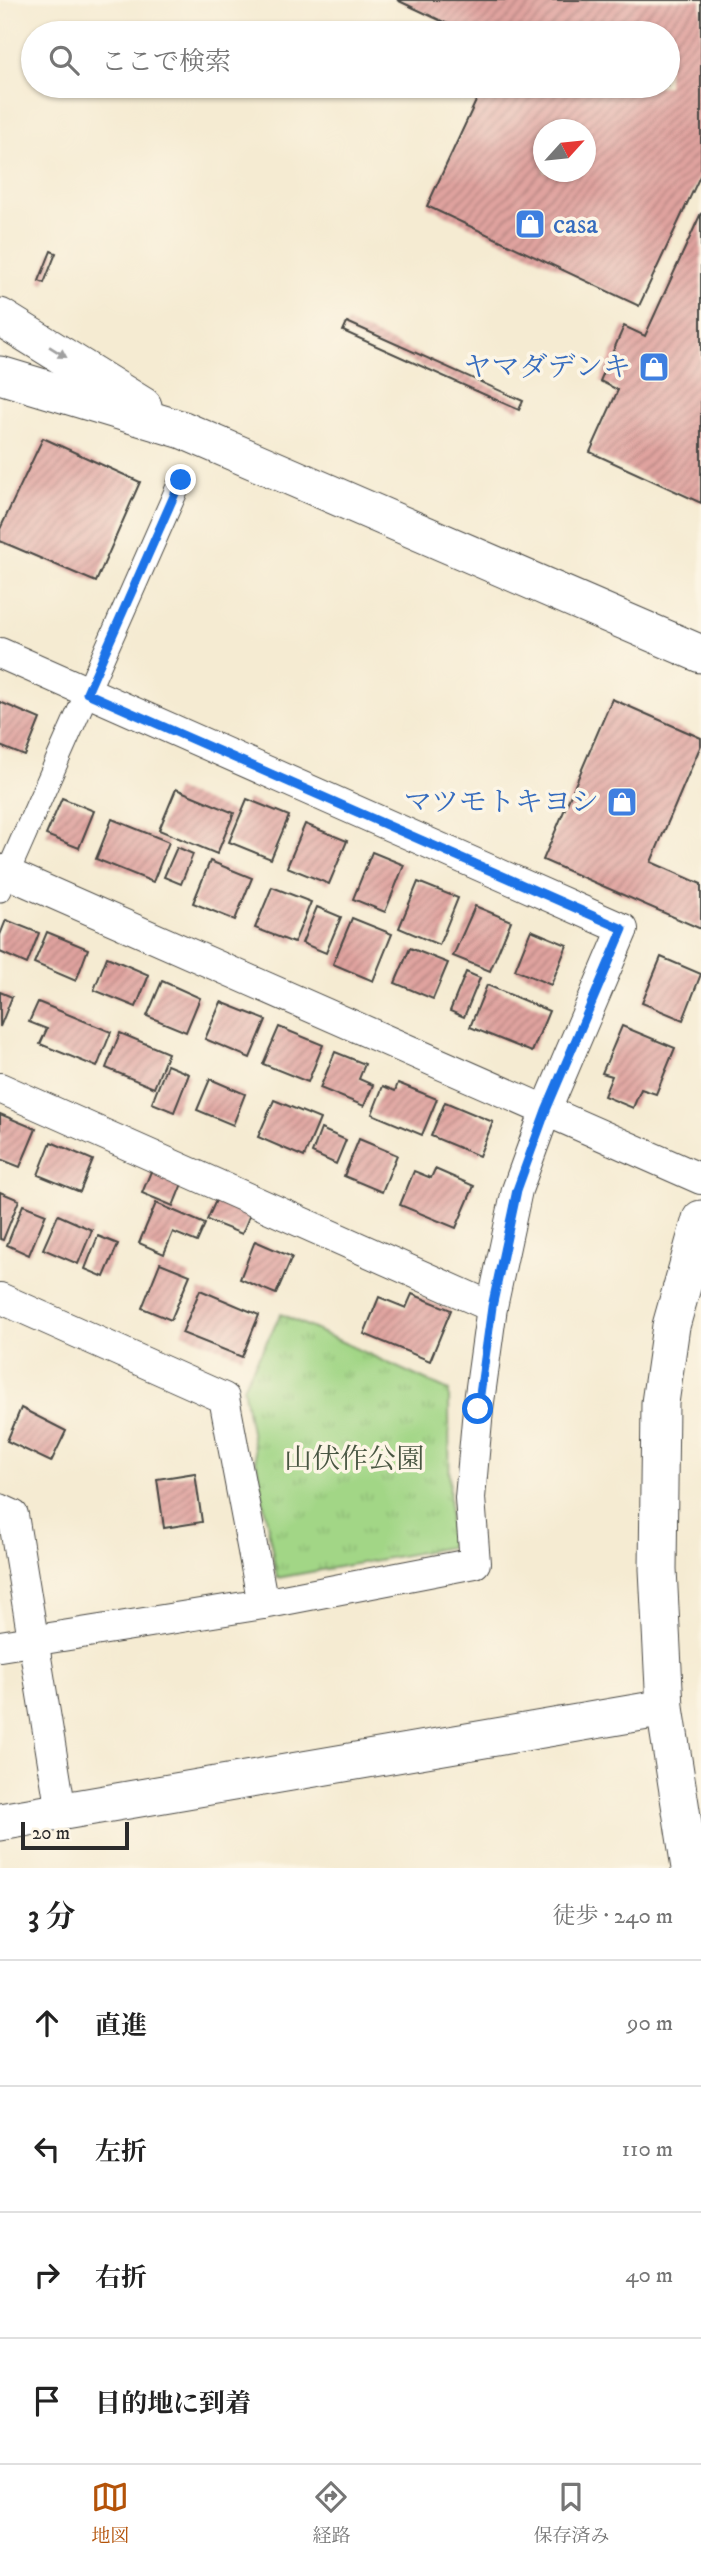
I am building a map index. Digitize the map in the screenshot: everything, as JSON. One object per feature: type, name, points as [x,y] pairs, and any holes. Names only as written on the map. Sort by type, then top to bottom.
[{"type":"street","points":[[0,317],[183,430]]},
{"type":"street","points":[[0,375],[183,430],[701,654]]},
{"type":"street","points":[[181,480],[2,878],[546,1110],[701,1180]]},
{"type":"street","points":[[0,653],[623,929],[546,1110],[517,1190],[492,1307],[478,1409],[470,1498],[475,1563],[263,1604],[0,1646]]},
{"type":"street","points":[[0,1088],[492,1307]]},
{"type":"street","points":[[690,1868],[665,1708],[658,1569],[660,1403],[671,1326],[701,1219]]},
{"type":"street","points":[[0,1298],[223,1398],[263,1604]]},
{"type":"street","points":[[0,1509],[13,1515],[61,1812]]},
{"type":"street","points":[[0,1822],[665,1708]]},
{"type":"green space","name":"山伏作公園","points":[[281,1314],[449,1391],[450,1547],[277,1578],[243,1387]]},
{"type":"building","points":[[397,0],[701,0],[701,174],[639,306],[427,206],[477,98],[680,98],[680,21],[442,21]]},
{"type":"building","name":"ヤマダデンキ","points":[[701,213],[701,503],[590,452],[618,390],[600,381],[624,326],[645,336]]},
{"type":"building","points":[[51,251],[56,253],[44,283],[39,281]]},
{"type":"building","points":[[347,322],[523,401],[519,410],[343,331]]},
{"type":"building","points":[[43,438],[140,482],[96,582],[0,541],[0,529]]},
{"type":"building","name":"マツモトキヨシ","points":[[612,699],[701,738],[701,745],[651,862],[701,884],[701,929],[543,860]]},
{"type":"building","points":[[0,702],[40,719],[25,756],[0,746]]},
{"type":"building","points":[[176,789],[234,813],[217,854],[159,830]]},
{"type":"building","points":[[62,798],[94,811],[79,848],[46,835]]},
{"type":"building","points":[[247,799],[289,816],[271,859],[229,842]]},
{"type":"building","points":[[112,819],[169,842],[153,882],[96,859]]},
{"type":"building","points":[[305,824],[347,841],[329,884],[287,867]]},
{"type":"building","points":[[177,847],[193,854],[181,884],[164,877]]},
{"type":"building","points":[[372,852],[404,865],[385,912],[353,899]]},
{"type":"building","points":[[210,861],[252,878],[235,920],[193,903]]},
{"type":"building","points":[[418,882],[458,898],[439,945],[399,928]]},
{"type":"building","points":[[272,887],[311,902],[294,943],[255,928]]},
{"type":"building","points":[[475,906],[511,921],[490,971],[453,956]]},
{"type":"building","points":[[317,907],[341,917],[326,953],[302,943]]},
{"type":"building","points":[[352,918],[392,934],[373,981],[333,964]]},
{"type":"building","points":[[6,920],[39,933],[27,964],[0,952],[0,935]]},
{"type":"building","points":[[531,930],[567,945],[551,985],[515,970]]},
{"type":"building","points":[[47,932],[88,949],[76,981],[34,963]]},
{"type":"building","points":[[410,948],[448,963],[433,999],[395,983]]},
{"type":"building","points":[[107,957],[149,975],[136,1007],[94,990]]},
{"type":"building","points":[[661,957],[701,974],[683,1020],[642,1003]]},
{"type":"building","points":[[466,972],[480,978],[464,1017],[450,1011]]},
{"type":"building","points":[[162,981],[200,998],[186,1032],[147,1016]]},
{"type":"building","points":[[487,985],[549,1011],[532,1052],[470,1027]]},
{"type":"building","points":[[0,992],[12,997],[0,1027]]},
{"type":"building","points":[[38,1002],[111,1032],[97,1067],[40,1044],[47,1029],[29,1022]]},
{"type":"building","points":[[221,1002],[266,1020],[250,1058],[205,1039]]},
{"type":"building","points":[[622,1026],[675,1048],[656,1094],[641,1089],[633,1108],[604,1096],[612,1076],[602,1073]]},
{"type":"building","points":[[279,1027],[323,1045],[308,1082],[263,1064]]},
{"type":"building","points":[[120,1033],[168,1053],[154,1088],[106,1068]]},
{"type":"building","points":[[335,1052],[365,1064],[359,1079],[373,1085],[364,1106],[320,1088]]},
{"type":"building","points":[[167,1065],[189,1074],[174,1112],[152,1103]]},
{"type":"building","points":[[210,1079],[245,1094],[233,1125],[197,1110]]},
{"type":"building","points":[[398,1083],[437,1099],[422,1135],[372,1114],[383,1086],[395,1091]]},
{"type":"building","points":[[274,1100],[320,1119],[304,1157],[258,1137]]},
{"type":"building","points":[[445,1102],[493,1122],[479,1156],[431,1136]]},
{"type":"building","points":[[0,1114],[36,1129],[20,1167],[0,1159]]},
{"type":"building","points":[[321,1129],[346,1140],[336,1164],[312,1153]]},
{"type":"building","points":[[359,1139],[397,1155],[382,1192],[344,1176]]},
{"type":"building","points":[[51,1142],[93,1160],[80,1192],[38,1175]]},
{"type":"building","points":[[152,1169],[183,1181],[173,1206],[142,1193]]},
{"type":"building","points":[[435,1169],[474,1186],[456,1228],[400,1205],[414,1171],[431,1178]]},
{"type":"building","points":[[0,1192],[19,1200],[3,1240],[0,1239]]},
{"type":"building","points":[[217,1198],[251,1212],[242,1234],[207,1220]]},
{"type":"building","points":[[156,1203],[205,1224],[197,1242],[173,1232],[164,1254],[139,1243]]},
{"type":"building","points":[[23,1205],[46,1214],[29,1255],[7,1245]]},
{"type":"building","points":[[58,1215],[92,1230],[78,1264],[43,1249]]},
{"type":"building","points":[[98,1236],[118,1244],[104,1277],[85,1269]]},
{"type":"building","points":[[255,1241],[292,1257],[276,1294],[240,1279]]},
{"type":"building","points":[[160,1263],[190,1275],[171,1320],[142,1308]]},
{"type":"building","points":[[200,1290],[259,1315],[242,1357],[182,1333]]},
{"type":"building","points":[[412,1294],[451,1310],[430,1361],[364,1334],[379,1297],[406,1308]]},
{"type":"building","points":[[21,1408],[66,1431],[51,1462],[7,1441]]},
{"type":"building","points":[[195,1473],[202,1522],[164,1528],[157,1479]]},
{"type":"place","name":"casa","points":[[530,224]]},
{"type":"place","name":"ヤマダデンキ","points":[[654,367]]},
{"type":"place","name":"マツモトキヨシ","points":[[622,802]]},
{"type":"route","points":[[181,480],[87,693],[623,929],[546,1110],[517,1190],[492,1307],[478,1409]]}]
